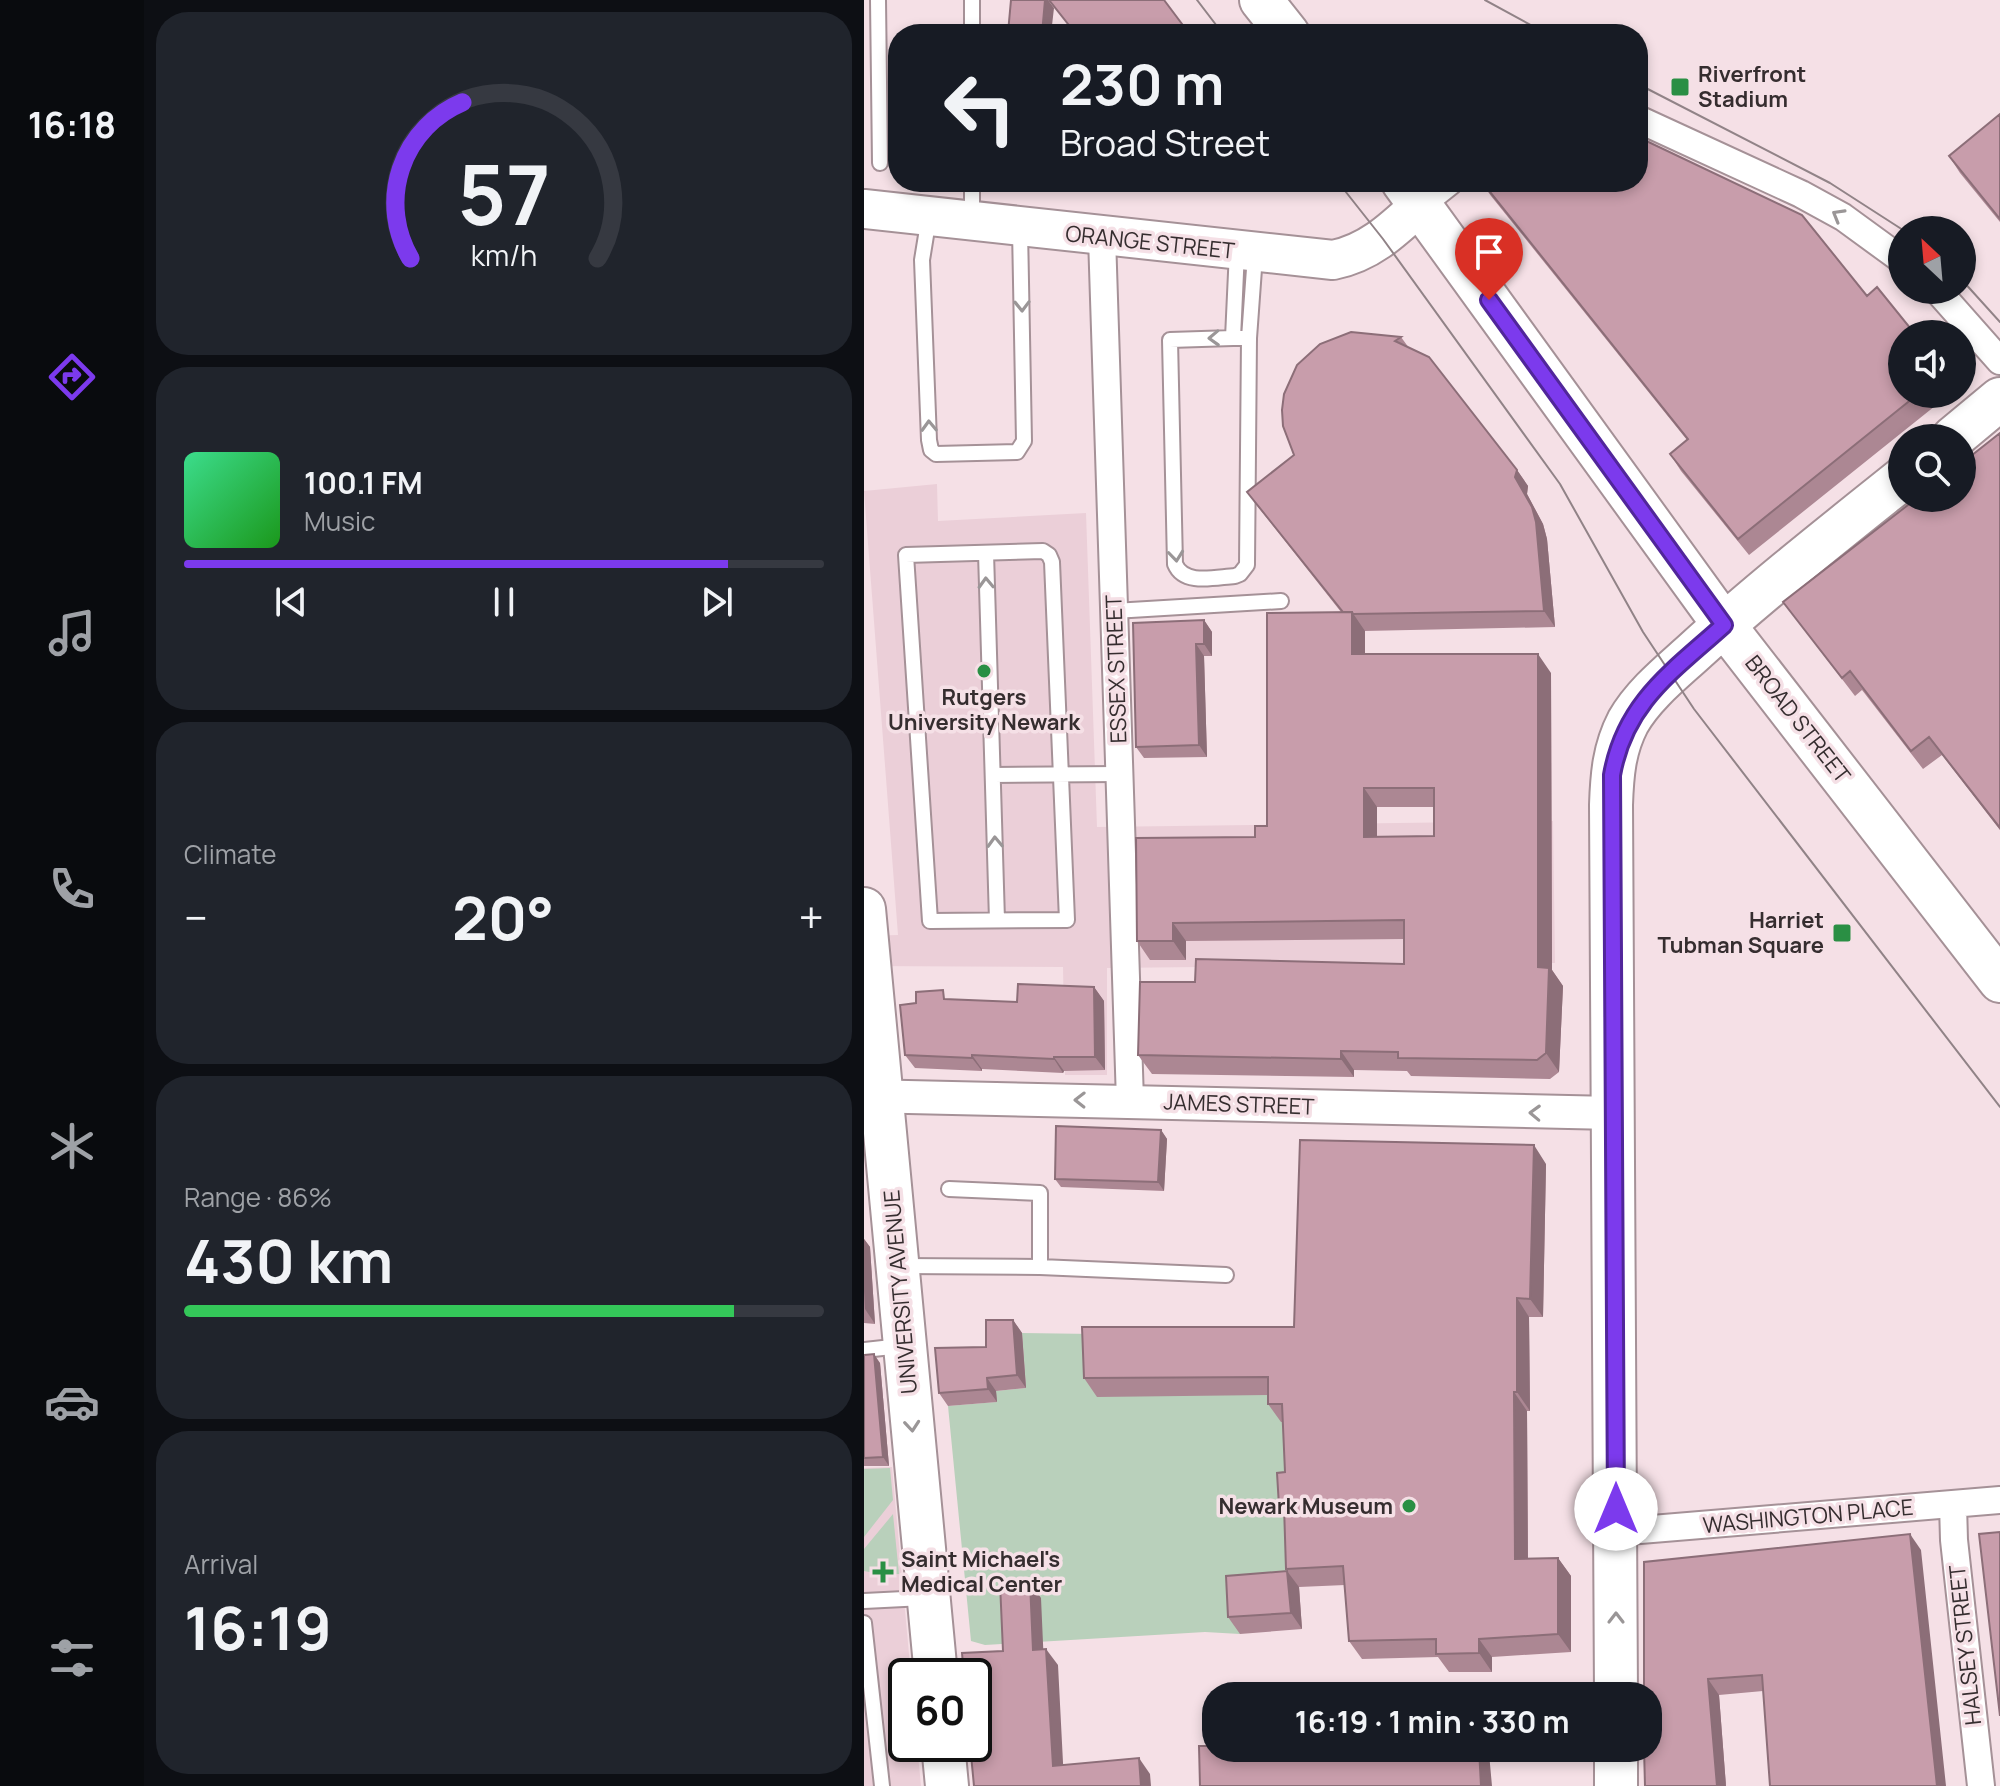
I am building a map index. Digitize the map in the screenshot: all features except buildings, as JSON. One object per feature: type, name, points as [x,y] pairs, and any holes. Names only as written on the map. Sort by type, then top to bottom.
[{"type":"main road","points":[[1261,0],[1280,24]]},
{"type":"main road","name":"ORANGE STREET","points":[[864,209],[1333,260],[1350,257],[1383,239],[1422,192]]},
{"type":"main road","name":"BROAD STREET","points":[[1425,192],[1724,625],[2000,981]]},
{"type":"main road","points":[[1970,424],[2000,399]]},
{"type":"main road","points":[[1616,1682],[1611,805],[1617,748],[1629,721],[1645,700],[1724,625],[1888,490]]},
{"type":"main road","name":"UNIVERSITY AVENUE","points":[[864,909],[874,1097],[897,1266],[934,1658]]},
{"type":"main road","points":[[945,1762],[947,1786]]},
{"type":"main road","points":[[1616,1762],[1616,1786]]},
{"type":"street","points":[[1648,124],[1801,194],[1843,217],[1888,250]]},
{"type":"street","name":"ESSEX STREET","points":[[1102,237],[1130,1101]]},
{"type":"street","points":[[1949,304],[2000,361]]},
{"type":"street","name":"JAMES STREET","points":[[874,1097],[1613,1113]]},
{"type":"street","name":"WASHINGTON PLACE","points":[[1616,1532],[2000,1500]]},
{"type":"street","name":"HALSEY STREET","points":[[1953,1504],[1954,1540],[1981,1786]]},
{"type":"lane","points":[[878,0],[880,163]]},
{"type":"lane","points":[[972,0],[972,24]]},
{"type":"lane","points":[[972,192],[972,222]]},
{"type":"lane","points":[[929,217],[922,260],[929,440],[931,450],[936,454],[1017,452],[1022,447],[1020,228]]},
{"type":"lane","points":[[1233,338],[1246,252]]},
{"type":"lane","points":[[1246,252],[1249,338],[1247,565],[1235,576],[1187,578],[1175,564],[1170,340],[1249,338]]},
{"type":"lane","points":[[1043,551],[1051,557],[1059,774],[1067,920],[930,921],[906,555],[1043,551]]},
{"type":"lane","points":[[986,553],[997,920]]},
{"type":"lane","points":[[1114,611],[1281,601]]},
{"type":"lane","points":[[993,775],[1119,774]]},
{"type":"lane","points":[[949,1189],[1040,1193],[1040,1267]]},
{"type":"lane","points":[[897,1266],[1040,1267],[1226,1275]]},
{"type":"lane","points":[[864,1350],[905,1346]]},
{"type":"lane","points":[[864,1601],[928,1597]]},
{"type":"lane","points":[[864,1623],[882,1786]]},
{"type":"shaded area","name":"Rutgers University Newark","points":[[937,484],[938,521],[1086,513],[1097,827],[1553,821],[1555,963],[1107,968],[1107,1075],[1065,1075],[1063,967],[864,966],[864,936],[898,935],[864,491]]},
{"type":"shaded area","name":"Saint Michael's Medical Center","points":[[892,1467],[909,1658],[888,1658],[888,1762],[919,1762],[921,1786],[864,1786],[864,1468]]},
{"type":"green space","points":[[1022,1333],[1094,1334],[1281,1395],[1298,1422],[1299,1587],[1237,1592],[1240,1634],[1205,1632],[985,1645],[971,1641],[948,1406],[996,1402],[996,1391],[1026,1388]]},
{"type":"green space","points":[[890,1468],[893,1500],[864,1537],[864,1469]]},
{"type":"green space","points":[[893,1514],[899,1574],[864,1571],[864,1549]]},
{"type":"tram line","points":[[1197,0],[1215,24]]},
{"type":"tram line","points":[[1485,0],[1529,24]]},
{"type":"tram line","points":[[1648,89],[1830,183],[1888,220]]},
{"type":"tram line","points":[[1346,192],[1560,484],[1643,632],[1694,709],[2000,1107]]},
{"type":"tram line","points":[[1976,295],[2000,322]]},
{"type":"place","name":"Riverfront Stadium","points":[[1680,87]]},
{"type":"place","name":"Rutgers University Newark","points":[[984,671]]},
{"type":"place","name":"Harriet Tubman Square","points":[[1842,933]]},
{"type":"place","name":"Newark Museum","points":[[1409,1506]]},
{"type":"place","name":"Saint Michael's Medical Center","points":[[883,1572]]},
{"type":"route","points":[[1489,300],[1724,625],[1654,690],[1629,721],[1617,748],[1612,775],[1616,1509]]}]
